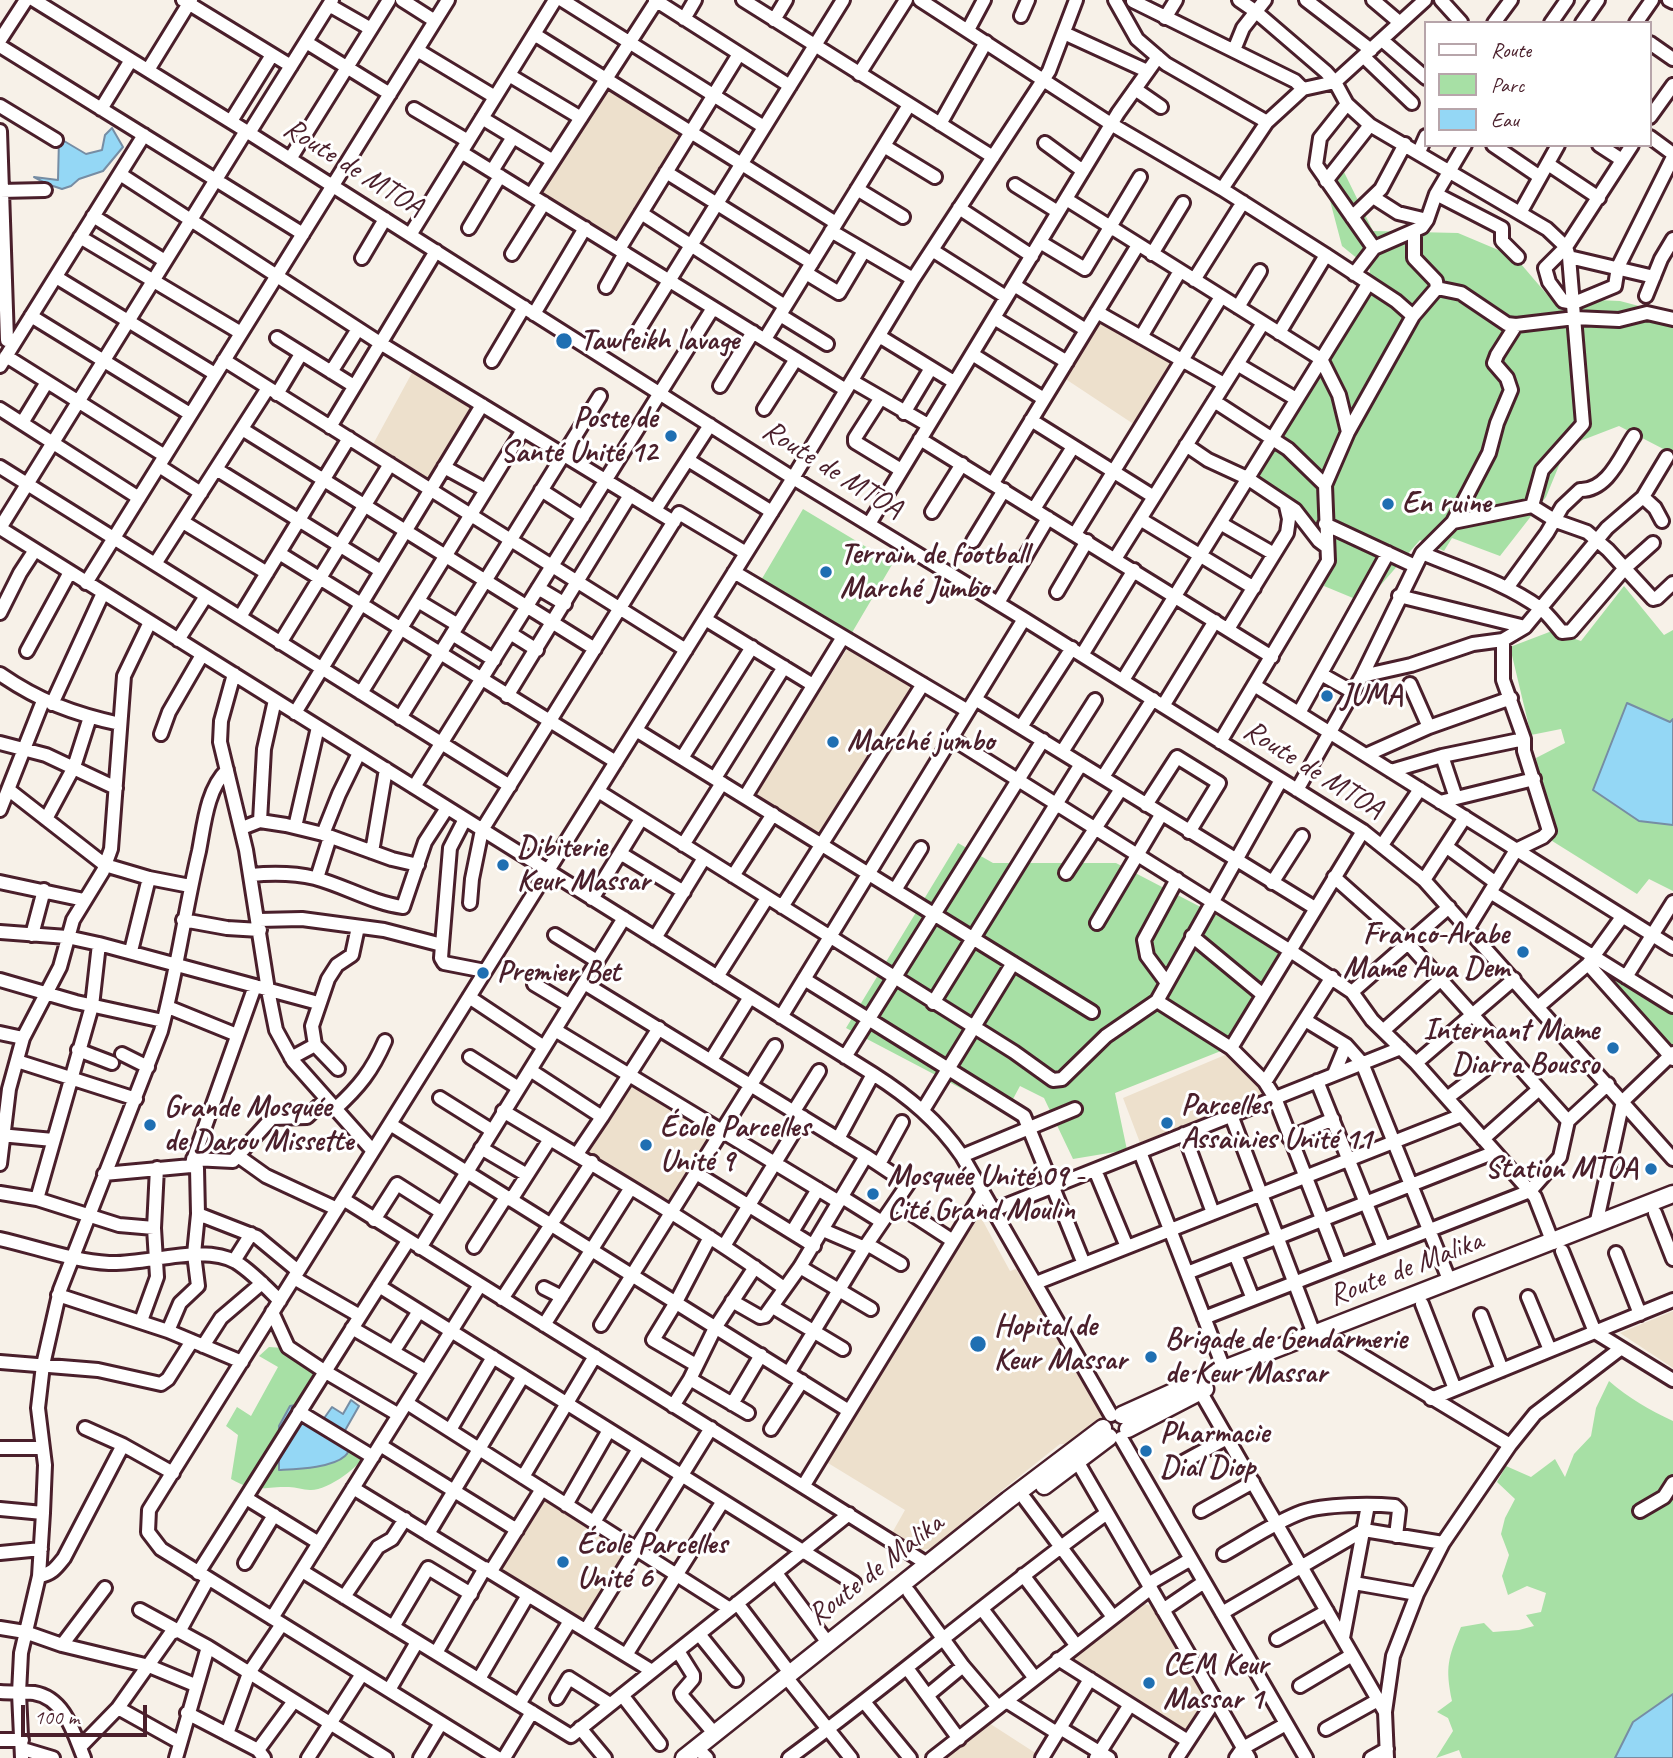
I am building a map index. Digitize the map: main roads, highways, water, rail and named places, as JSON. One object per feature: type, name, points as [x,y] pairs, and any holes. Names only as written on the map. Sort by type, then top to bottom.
[{"type":"main road","name":"Route de Malika","points":[[684,1758],[714,1733],[909,1592],[1077,1461],[1116,1427],[1422,1304],[1557,1247],[1596,1225],[1673,1194]]},
{"type":"main road","name":"Route de Malika","points":[[703,1757],[828,1643],[1008,1500],[1116,1427],[1224,1369],[1450,1282],[1673,1206]]},
{"type":"water","points":[[112,128],[123,147],[103,171],[79,179],[62,189],[34,177],[58,180],[59,138],[86,154],[102,150],[105,135]]},
{"type":"water","points":[[1627,703],[1670,722],[1673,719],[1673,825],[1639,821],[1593,790]]},
{"type":"water","points":[[351,1400],[359,1406],[343,1434],[349,1439],[345,1456],[323,1465],[279,1470],[279,1426],[290,1406],[296,1405],[320,1424],[332,1407],[343,1414]]},
{"type":"water","points":[[1673,1694],[1673,1758],[1615,1758],[1633,1722]]},
{"type":"place","name":"Tawfeikh lavage","points":[[564,341]]},
{"type":"place","name":"Poste de Santé Unité 12","points":[[671,436]]},
{"type":"place","name":"En ruine","points":[[1388,504]]},
{"type":"place","name":"Terrain de football Marché Jumbo","points":[[826,572]]},
{"type":"place","name":"JUMA","points":[[1327,696]]},
{"type":"place","name":"Marché jumbo","points":[[833,742]]},
{"type":"place","name":"Dibiterie Keur Massar","points":[[503,865]]},
{"type":"place","name":"Franco-Arabe Mame Awa Dem","points":[[1523,952]]},
{"type":"place","name":"Premier Bet","points":[[483,973]]},
{"type":"place","name":"Internant Mame Diarra Bousso","points":[[1613,1048]]},
{"type":"place","name":"Parcelles Assainies Unité 11","points":[[1167,1123]]},
{"type":"place","name":"Grande Mosquée de Darou Missette","points":[[150,1125]]},
{"type":"place","name":"École Parcelles Unité 9","points":[[646,1145]]},
{"type":"place","name":"Station MTOA","points":[[1651,1169]]},
{"type":"place","name":"Mosquée Unité 09 - Cité Grand Moulin","points":[[873,1194]]},
{"type":"place","name":"Hopital de Keur Massar","points":[[978,1344]]},
{"type":"place","name":"Brigade de Gendarmerie de Keur Massar","points":[[1151,1357]]},
{"type":"place","name":"Pharmacie Dial Diop","points":[[1146,1451]]},
{"type":"place","name":"École Parcelles Unité 6","points":[[563,1562]]},
{"type":"place","name":"CEM Keur Massar 1","points":[[1149,1683]]}]
